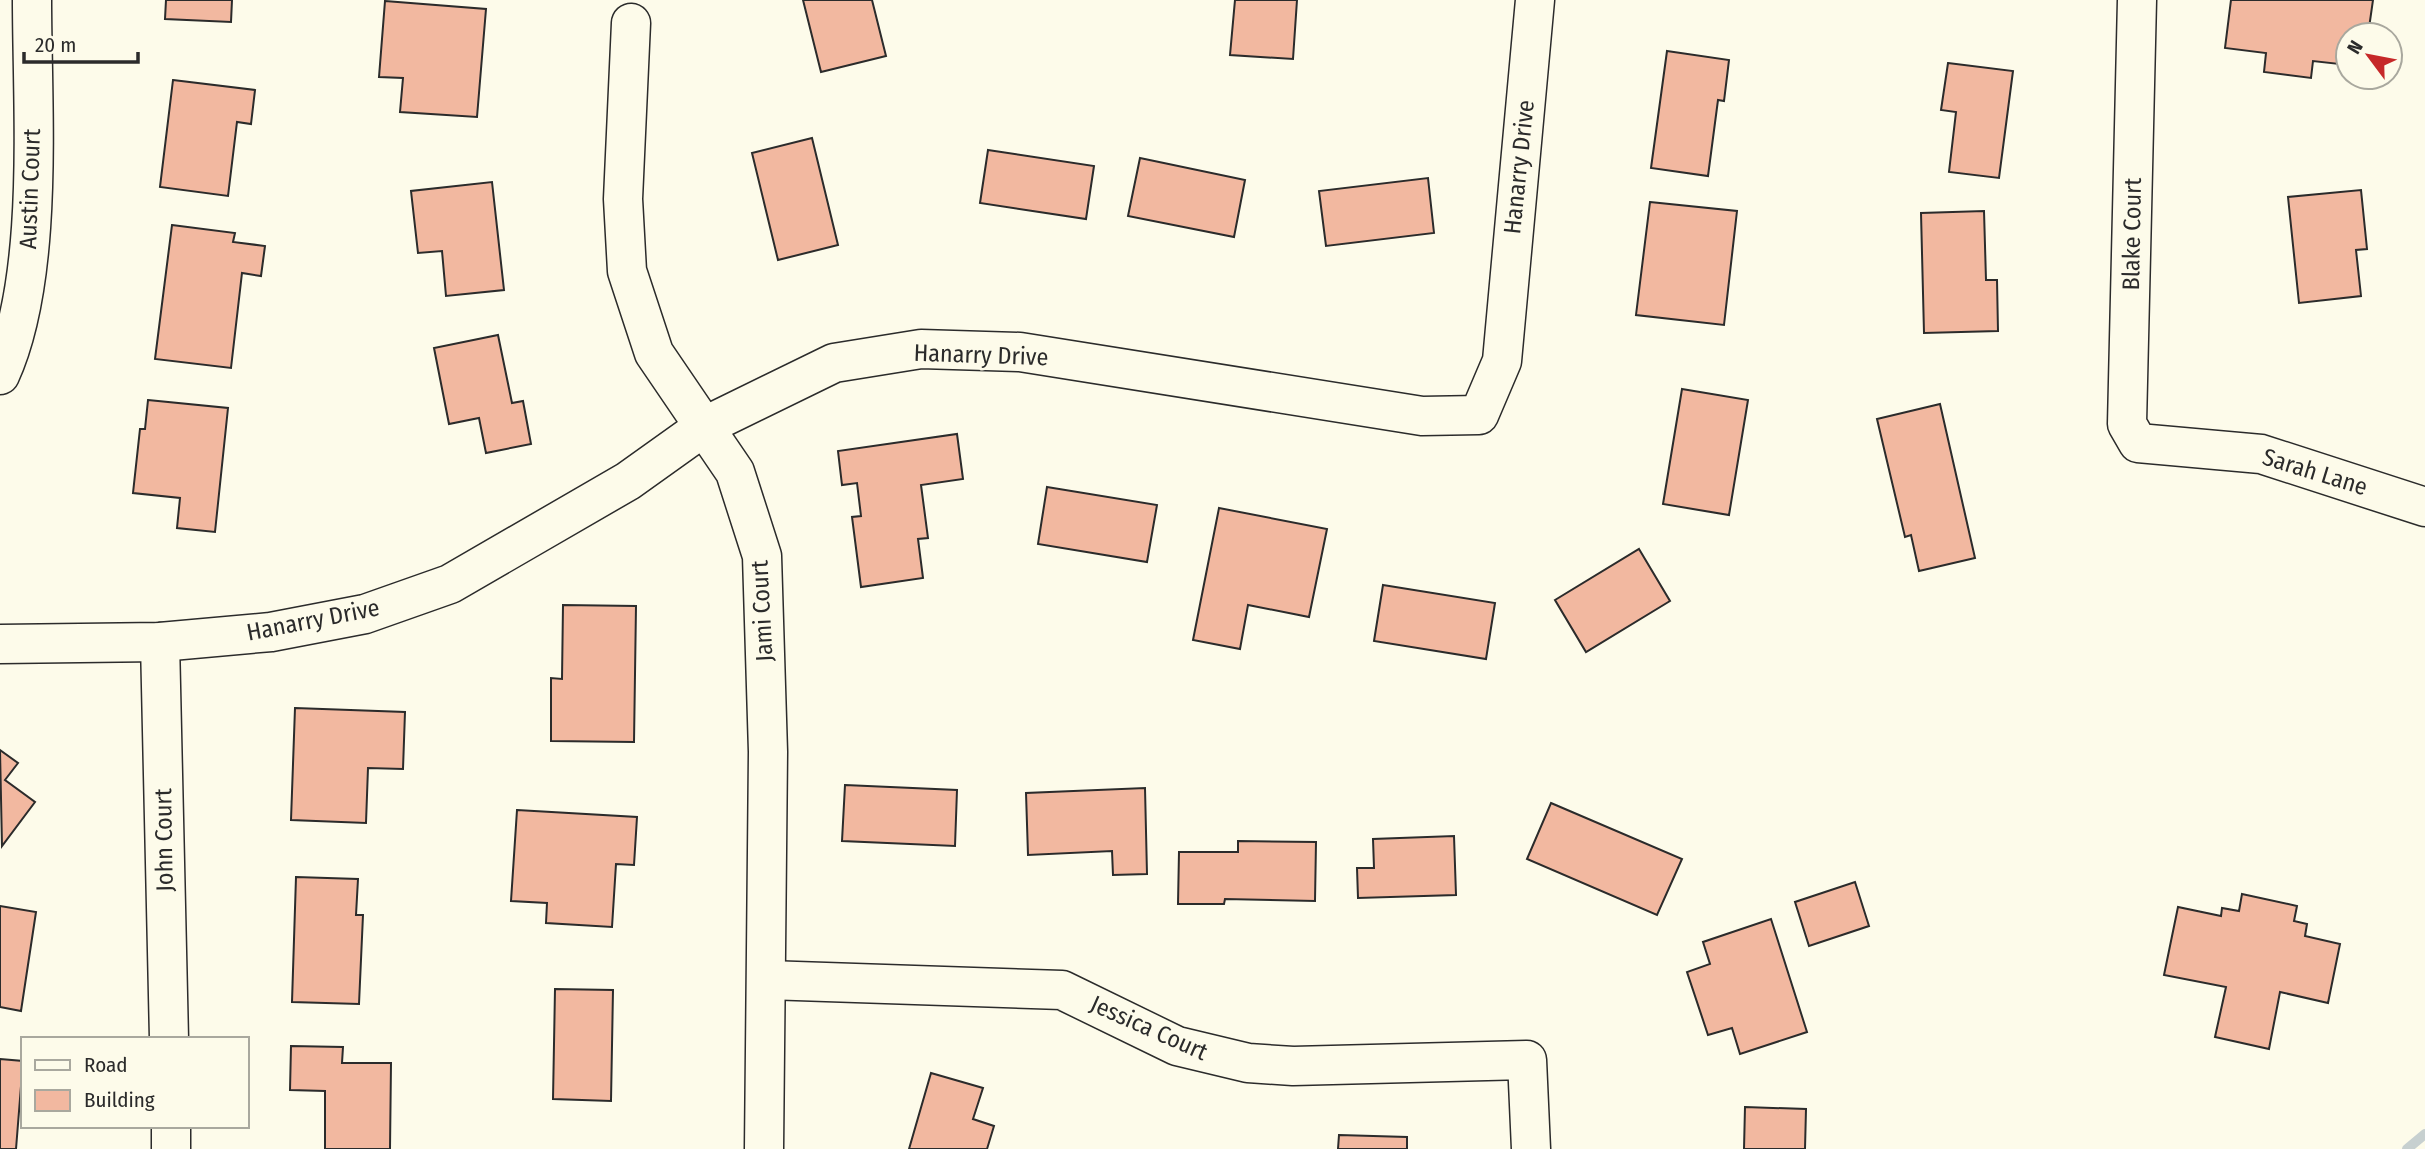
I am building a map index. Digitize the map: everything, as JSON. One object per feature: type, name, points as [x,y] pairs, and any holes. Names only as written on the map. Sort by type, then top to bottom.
[{"type":"street","name":"Austin Court","points":[[0,375],[11,350],[28,257],[32,0]]},
{"type":"street","name":"Hanarry Drive","points":[[0,644],[160,642],[271,632],[365,614],[450,584],[628,481],[705,425],[834,363],[921,349],[1020,352],[1422,416],[1479,415],[1502,361],[1535,0]]},
{"type":"street","name":"Blake Court","points":[[2137,0],[2127,424],[2138,443],[2160,446]]},
{"type":"street","name":"Jami Court","points":[[631,23],[623,199],[626,271],[654,354],[735,472],[762,556],[768,752],[764,1149]]},
{"type":"street","name":"Sarah Lane","points":[[2160,446],[2261,454],[2425,507]]},
{"type":"street","name":"John Court","points":[[160,642],[169,1037]]},
{"type":"street","name":"Jessica Court","points":[[767,980],[1062,990],[1177,1046],[1248,1063],[1293,1066],[1527,1060],[1531,1149]]},
{"type":"street","points":[[171,1128],[172,1149]]},
{"type":"building","points":[[166,0],[232,0],[231,22],[165,19]]},
{"type":"building","points":[[803,0],[872,0],[886,56],[821,72]]},
{"type":"building","points":[[1235,0],[1297,0],[1293,59],[1230,55]]},
{"type":"building","points":[[2231,0],[2373,0],[2370,21],[2334,21],[2334,63],[2313,61],[2311,78],[2264,72],[2266,53],[2225,48]]},
{"type":"building","points":[[385,1],[486,9],[477,117],[400,112],[403,78],[379,77]]},
{"type":"building","points":[[1667,51],[1729,60],[1724,101],[1718,100],[1708,176],[1651,168]]},
{"type":"building","points":[[1948,63],[2013,71],[1999,178],[1949,172],[1956,112],[1941,110]]},
{"type":"building","points":[[173,80],[255,90],[251,124],[237,122],[228,196],[160,187]]},
{"type":"building","points":[[812,138],[838,245],[778,260],[752,153]]},
{"type":"building","points":[[988,150],[1094,166],[1086,219],[980,203]]},
{"type":"building","points":[[1140,158],[1245,180],[1234,237],[1128,216]]},
{"type":"building","points":[[1428,178],[1434,233],[1326,246],[1319,191]]},
{"type":"building","points":[[492,182],[504,290],[446,296],[442,251],[418,253],[411,191]]},
{"type":"building","points":[[2361,190],[2367,249],[2356,250],[2361,296],[2299,303],[2288,197]]},
{"type":"building","points":[[1650,202],[1737,211],[1724,325],[1636,315]]},
{"type":"building","points":[[1984,211],[1986,280],[1997,280],[1998,331],[1924,333],[1921,213]]},
{"type":"building","points":[[172,225],[235,233],[233,242],[265,246],[261,276],[242,273],[231,368],[155,359]]},
{"type":"building","points":[[498,335],[512,403],[523,401],[531,444],[486,453],[479,418],[449,424],[434,348]]},
{"type":"building","points":[[1682,389],[1748,400],[1729,515],[1663,504]]},
{"type":"building","points":[[148,400],[228,408],[215,532],[177,528],[180,498],[133,493],[140,429],[145,429]]},
{"type":"building","points":[[1940,404],[1975,558],[1919,571],[1911,535],[1905,537],[1877,419]]},
{"type":"building","points":[[957,434],[963,479],[921,485],[928,538],[918,539],[923,578],[861,587],[852,517],[861,516],[857,483],[842,485],[838,451]]},
{"type":"building","points":[[1047,487],[1157,505],[1147,562],[1038,544]]},
{"type":"building","points":[[1219,508],[1327,529],[1309,617],[1248,605],[1240,649],[1193,640]]},
{"type":"building","points":[[1639,549],[1670,601],[1586,652],[1555,600]]},
{"type":"building","points":[[1383,585],[1495,603],[1486,659],[1374,641]]},
{"type":"building","points":[[563,605],[636,606],[634,742],[551,741],[551,678],[562,679]]},
{"type":"building","points":[[295,708],[405,712],[403,769],[368,768],[366,823],[291,820]]},
{"type":"building","points":[[0,750],[18,763],[5,780],[35,802],[2,846]]},
{"type":"building","points":[[845,785],[957,790],[955,846],[842,841]]},
{"type":"building","points":[[1145,788],[1147,874],[1113,875],[1112,851],[1028,855],[1026,793]]},
{"type":"building","points":[[1551,803],[1682,859],[1657,915],[1527,859]]},
{"type":"building","points":[[517,810],[637,817],[634,865],[616,864],[612,927],[546,923],[547,903],[511,901]]},
{"type":"building","points":[[1454,836],[1456,895],[1358,898],[1357,868],[1374,868],[1373,839]]},
{"type":"building","points":[[1238,841],[1316,842],[1315,901],[1225,899],[1224,904],[1178,904],[1179,852],[1238,852]]},
{"type":"building","points":[[296,877],[358,879],[356,915],[363,915],[359,1004],[292,1002]]},
{"type":"building","points":[[1855,882],[1869,926],[1809,946],[1795,902]]},
{"type":"building","points":[[2242,894],[2297,906],[2294,921],[2307,924],[2305,936],[2340,944],[2328,1003],[2280,992],[2269,1049],[2215,1037],[2226,987],[2164,975],[2178,907],[2221,916],[2222,908],[2239,911]]},
{"type":"building","points":[[0,906],[36,912],[21,1011],[0,1007]]},
{"type":"building","points":[[1771,919],[1807,1032],[1740,1054],[1732,1028],[1708,1035],[1687,972],[1710,964],[1703,942]]},
{"type":"building","points":[[555,989],[613,990],[611,1101],[553,1099]]},
{"type":"building","points":[[291,1046],[343,1047],[342,1063],[391,1063],[390,1149],[325,1149],[325,1091],[290,1090]]},
{"type":"building","points":[[0,1059],[21,1061],[16,1149],[0,1149]]},
{"type":"building","points":[[931,1073],[983,1088],[973,1119],[994,1126],[987,1149],[909,1149]]},
{"type":"building","points":[[1745,1107],[1806,1109],[1805,1149],[1744,1149]]},
{"type":"building","points":[[1339,1135],[1407,1137],[1407,1149],[1338,1149]]},
{"type":"waterway","points":[[2407,1149],[2425,1134]]}]
